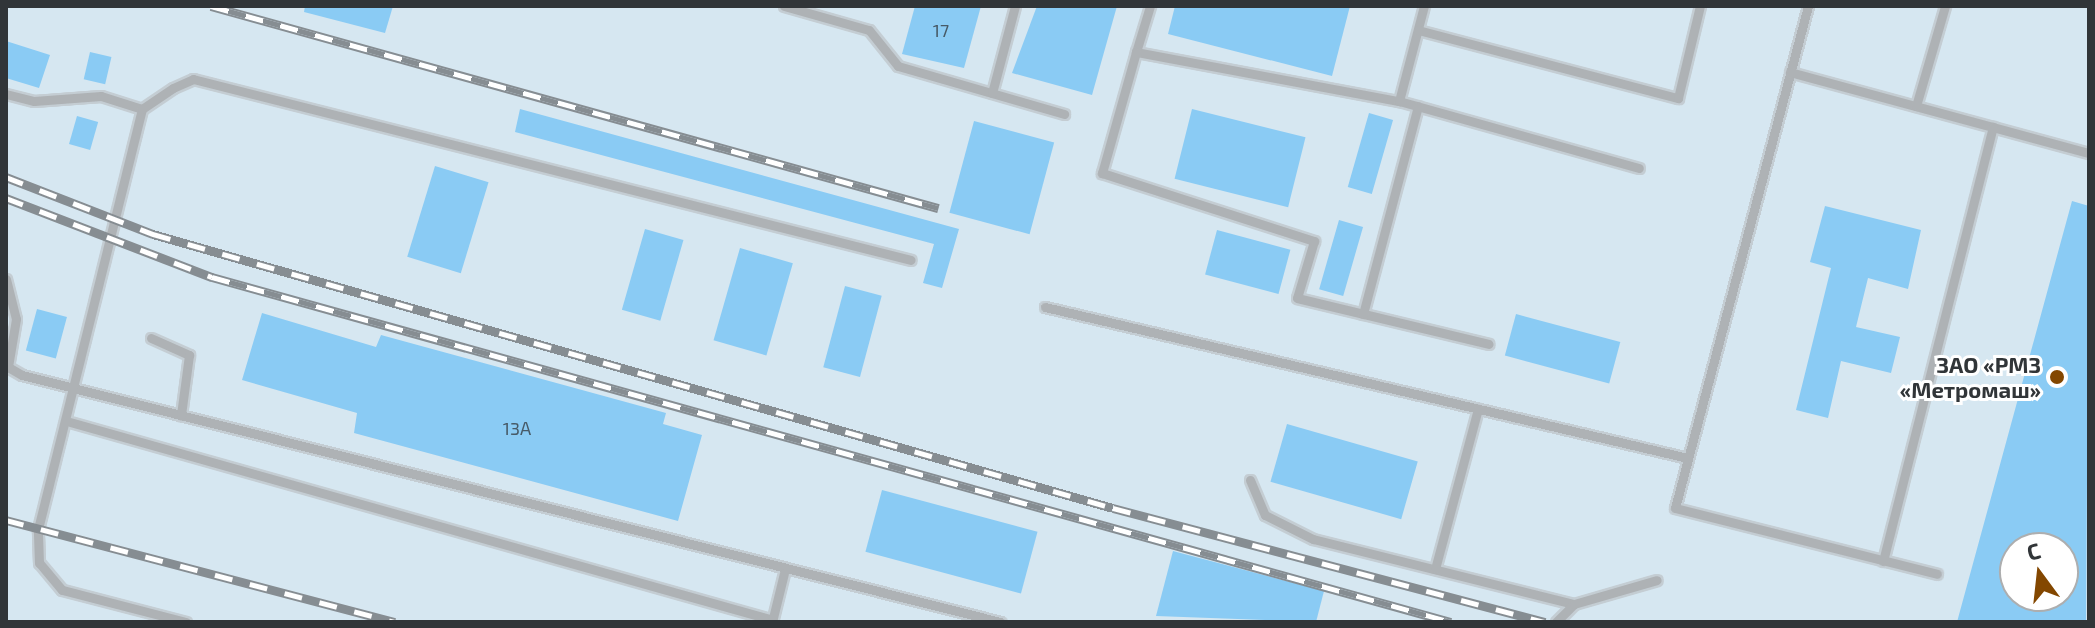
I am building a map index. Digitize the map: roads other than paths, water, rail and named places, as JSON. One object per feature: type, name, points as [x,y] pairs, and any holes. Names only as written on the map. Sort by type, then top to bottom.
[{"type":"lane","points":[[784,6],[869,30],[898,66],[1064,114]]},
{"type":"lane","points":[[992,93],[1015,6]]},
{"type":"lane","points":[[1150,6],[1102,173],[1314,241],[1297,298],[1489,344]]},
{"type":"lane","points":[[1399,101],[1424,6]]},
{"type":"lane","points":[[1418,30],[1678,98],[1700,6]]},
{"type":"lane","points":[[1808,6],[1675,508],[1937,574]]},
{"type":"lane","points":[[1916,106],[1945,6]]},
{"type":"lane","points":[[1136,52],[1399,101],[1639,168]]},
{"type":"lane","points":[[1790,72],[2089,153]]},
{"type":"lane","points":[[186,622],[62,590],[39,563],[38,529],[70,422],[75,388],[142,109],[193,79],[911,260]]},
{"type":"lane","points":[[6,94],[34,101],[101,96],[142,109]]},
{"type":"lane","points":[[1363,314],[1418,106]]},
{"type":"lane","points":[[1883,561],[1993,127]]},
{"type":"lane","points":[[6,279],[16,319],[8,367],[75,388],[784,573],[1000,622]]},
{"type":"lane","points":[[1045,307],[1688,458]]},
{"type":"lane","points":[[151,338],[189,355],[181,415]]},
{"type":"lane","points":[[1435,569],[1478,409]]},
{"type":"lane","points":[[70,422],[772,621],[784,573]]},
{"type":"lane","points":[[1250,480],[1265,515],[1313,539],[1574,604]]},
{"type":"lane","points":[[1556,622],[1574,604],[1657,580]]},
{"type":"railway","points":[[211,6],[938,208]]},
{"type":"railway","points":[[6,177],[153,234],[1113,508],[1545,622]]},
{"type":"railway","points":[[6,198],[212,277],[1451,622]]},
{"type":"railway","points":[[6,520],[395,622]]},
{"type":"place","name":"ЗАО «РМЗ «Метромаш»","points":[[2057,377]]}]
